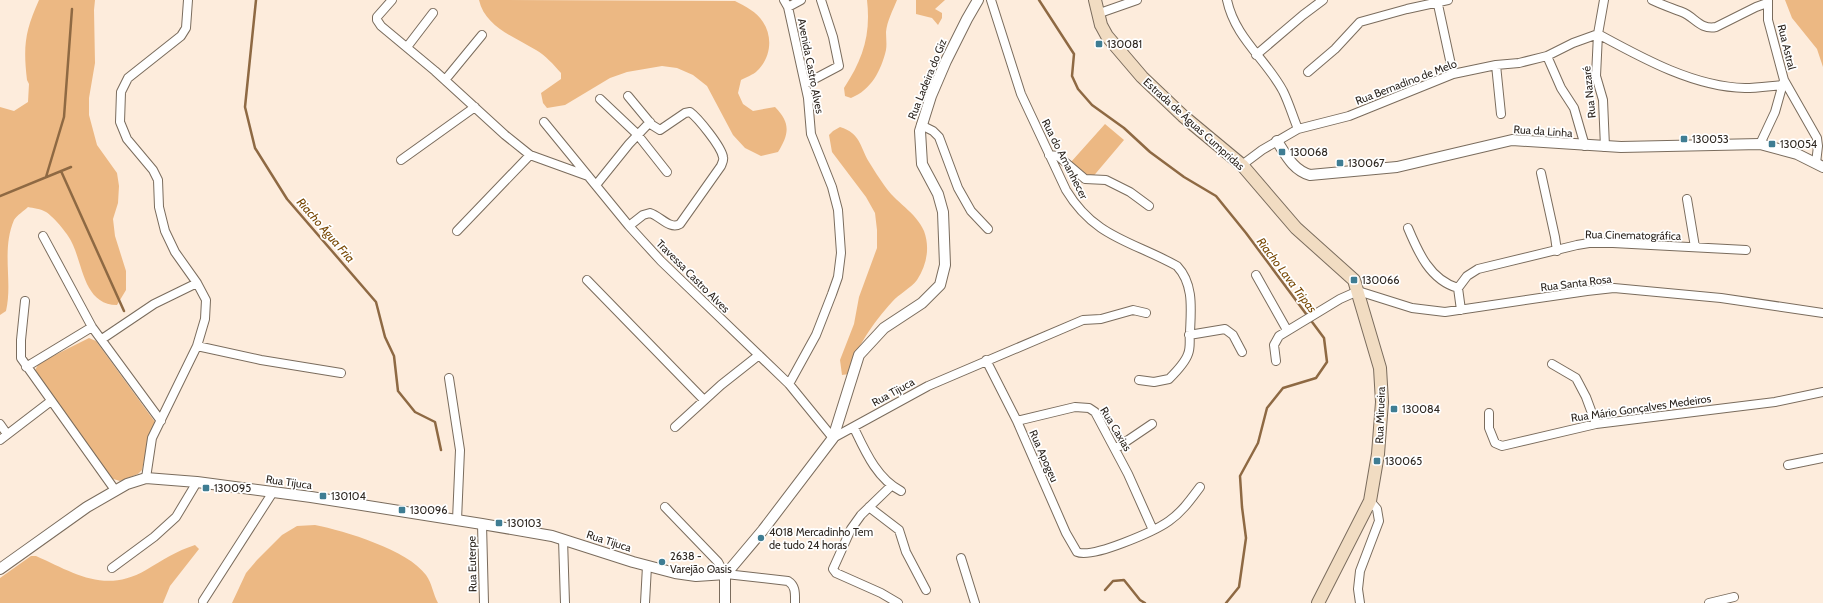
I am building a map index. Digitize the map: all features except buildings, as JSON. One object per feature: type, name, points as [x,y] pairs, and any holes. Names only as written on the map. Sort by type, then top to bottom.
[{"type":"main road","name":"Estrada de Águas Cumpridas","points":[[1095,0],[1098,14],[1108,36],[1142,77],[1183,116],[1242,165],[1296,228],[1354,280],[1364,312]]},
{"type":"main road","name":"Rua Mirueira","points":[[1318,603],[1370,501],[1378,454],[1382,382],[1375,349],[1364,312]]},
{"type":"street","points":[[146,478],[152,438],[197,346],[206,310],[206,300],[197,283],[175,252],[165,231],[159,207],[158,180],[153,170],[127,139],[122,129],[120,113],[121,92],[128,78],[173,43],[186,28],[188,0]]},
{"type":"street","points":[[392,0],[376,20],[530,155],[589,176]]},
{"type":"street","points":[[786,3],[801,0]]},
{"type":"street","points":[[805,84],[839,66],[833,37],[821,0]]},
{"type":"street","name":"Rua Ladeira do Giz","points":[[833,438],[859,355],[884,328],[933,294],[940,285],[944,274],[945,251],[942,204],[922,164],[919,137],[921,125],[946,61],[978,0]]},
{"type":"street","name":"Rua do Amanhecer","points":[[991,0],[1021,94],[1074,205],[1085,217],[1119,240],[1168,261],[1183,273],[1190,292],[1190,347],[1187,357],[1169,379],[1154,382],[1139,380]]},
{"type":"street","points":[[1098,14],[1137,0]]},
{"type":"street","points":[[1227,0],[1233,20],[1242,36],[1283,92],[1298,129]]},
{"type":"street","points":[[1256,55],[1323,0]]},
{"type":"street","points":[[1308,72],[1335,49],[1360,22],[1437,1],[1448,0]]},
{"type":"street","points":[[1604,0],[1598,34],[1658,64],[1695,78],[1726,86],[1745,88],[1783,83],[1817,138],[1819,165]]},
{"type":"street","points":[[1652,0],[1682,12],[1703,26],[1709,28],[1716,27],[1768,2]]},
{"type":"street","points":[[1437,1],[1453,74]]},
{"type":"street","name":"Rua Astral","points":[[1760,144],[1775,112],[1783,83],[1768,20],[1768,2]]},
{"type":"street","name":"Avenida Castro Alves","points":[[786,3],[805,84],[814,144],[832,187],[838,210],[841,253],[838,277],[816,335],[789,384]]},
{"type":"street","points":[[407,47],[433,13]]},
{"type":"street","name":"Rua Bernadino de Melo","points":[[1242,165],[1277,141],[1298,129],[1349,116],[1453,74],[1496,65],[1519,64],[1547,56],[1573,43],[1598,34]]},
{"type":"street","name":"Rua Nazaré","points":[[1598,34],[1596,76],[1603,100],[1605,147]]},
{"type":"street","points":[[445,80],[482,35]]},
{"type":"street","points":[[1547,56],[1561,88],[1574,108],[1585,146]]},
{"type":"street","points":[[1496,65],[1501,114]]},
{"type":"street","points":[[628,96],[650,122],[660,130],[685,113],[690,112],[697,118],[721,151],[723,161],[680,224],[675,226],[650,213],[643,215],[629,226]]},
{"type":"street","points":[[600,99],[637,134],[667,172]]},
{"type":"street","points":[[401,160],[475,107]]},
{"type":"street","name":"Travessa Castro Alves","points":[[544,122],[629,226],[691,292],[789,384],[833,438]]},
{"type":"street","points":[[596,185],[637,134],[650,122]]},
{"type":"street","points":[[921,125],[937,134],[958,188],[971,211],[988,229]]},
{"type":"street","name":"Rua da Linha","points":[[1277,141],[1293,164],[1303,173],[1310,175],[1398,167],[1512,140],[1605,147],[1760,144],[1782,149],[1819,165]]},
{"type":"street","points":[[457,231],[530,155]]},
{"type":"street","points":[[1049,155],[1058,156],[1085,179],[1106,180],[1125,189],[1149,206]]},
{"type":"street","points":[[1541,172],[1557,251]]},
{"type":"street","points":[[1688,199],[1695,247]]},
{"type":"street","points":[[1408,228],[1425,263],[1434,274],[1448,285],[1458,288],[1462,310]]},
{"type":"street","points":[[43,236],[92,327],[161,421]]},
{"type":"street","name":"Rua Cinematográfica","points":[[1458,288],[1467,276],[1478,269],[1589,243],[1746,250]]},
{"type":"street","points":[[1256,275],[1287,330]]},
{"type":"street","points":[[587,280],[704,400]]},
{"type":"street","points":[[102,339],[154,304],[197,283]]},
{"type":"street","name":"Rua Santa Rosa","points":[[1358,291],[1412,308],[1445,312],[1614,288],[1721,298],[1823,313]]},
{"type":"street","points":[[1276,361],[1275,341],[1287,330],[1310,318],[1340,299],[1358,291]]},
{"type":"street","points":[[25,301],[20,349],[21,358],[115,490]]},
{"type":"street","name":"Rua Tijuca","points":[[0,569],[115,490],[127,484],[146,478],[198,482],[273,492],[482,524],[563,539],[647,566],[675,573],[696,576],[726,574],[768,524],[833,438],[854,428],[928,386],[1083,320],[1101,319],[1133,310],[1146,313]]},
{"type":"street","points":[[26,367],[92,327]]},
{"type":"street","points":[[1189,335],[1225,329],[1233,334],[1242,352]]},
{"type":"street","points":[[197,346],[267,361],[341,374]]},
{"type":"street","points":[[675,428],[704,400],[759,355]]},
{"type":"street","name":"Rua Apogeu","points":[[986,360],[1017,421],[1074,549],[1081,554],[1086,554],[1141,537],[1153,530]]},
{"type":"street","points":[[1552,364],[1576,378],[1586,396],[1596,424]]},
{"type":"street","points":[[449,378],[460,450],[457,520]]},
{"type":"street","name":"Rua Mário Gonçalves Medeiros","points":[[1489,413],[1491,434],[1495,443],[1499,446],[1596,424],[1775,402],[1823,392]]},
{"type":"street","points":[[0,440],[51,401]]},
{"type":"street","name":"Rua Caxias","points":[[1017,421],[1075,407],[1089,408],[1095,412],[1115,449],[1153,530]]},
{"type":"street","points":[[0,424],[8,434]]},
{"type":"street","points":[[1115,449],[1152,424]]},
{"type":"street","points":[[854,428],[874,466],[891,486],[901,491]]},
{"type":"street","points":[[1788,465],[1823,458]]},
{"type":"street","points":[[112,568],[154,537],[176,517],[198,482]]},
{"type":"street","points":[[891,486],[869,507],[851,529],[833,569],[836,573],[881,593],[898,603]]},
{"type":"street","points":[[1153,530],[1169,522],[1178,514],[1200,487]]},
{"type":"street","points":[[203,601],[273,492]]},
{"type":"street","points":[[1360,603],[1358,589],[1360,571],[1379,521],[1377,509],[1370,501]]},
{"type":"street","points":[[665,507],[718,562],[726,574],[726,603]]},
{"type":"street","points":[[869,507],[899,530],[906,552],[926,590]]},
{"type":"street","name":"Rua Euterpe","points":[[482,524],[484,603]]},
{"type":"street","points":[[563,539],[566,603]]},
{"type":"street","points":[[961,558],[975,603]]},
{"type":"street","points":[[645,603],[647,566]]},
{"type":"street","points":[[726,574],[788,581],[794,588],[795,603]]},
{"type":"street","points":[[1708,603],[1734,597]]},
{"type":"shaded area","points":[[39,0],[95,0],[95,63],[89,98],[89,115],[97,145],[117,173],[119,186],[118,203],[113,219],[115,236],[126,271],[126,290],[117,305],[106,303],[98,299],[87,283],[73,245],[65,232],[46,212],[28,207],[15,218],[10,232],[8,243],[8,300],[6,311],[0,315],[0,107],[14,111],[28,102],[29,84],[27,80],[25,48],[28,30]]},
{"type":"shaded area","points":[[479,0],[735,1],[758,15],[766,28],[769,41],[768,54],[762,66],[751,75],[741,80],[738,93],[743,104],[753,111],[775,107],[780,113],[784,118],[787,129],[782,146],[778,152],[761,156],[745,148],[733,135],[707,86],[693,75],[677,68],[662,66],[627,72],[610,78],[565,105],[547,108],[543,103],[541,93],[561,79],[561,73],[540,52],[510,36],[494,24],[482,9]]},
{"type":"shaded area","points":[[867,0],[897,0],[890,16],[886,32],[886,50],[878,72],[870,85],[858,95],[851,98],[845,96],[844,88],[861,57],[864,46],[868,24]]},
{"type":"shaded area","points":[[916,0],[945,0],[935,9],[942,13],[942,18],[938,25],[932,18],[916,14]]},
{"type":"shaded area","points":[[1785,0],[1823,0],[1823,67],[1817,49],[1792,18]]},
{"type":"shaded area","points":[[1105,124],[1124,140],[1091,179],[1071,162]]},
{"type":"shaded area","points":[[840,127],[852,133],[859,141],[869,162],[884,185],[920,224],[924,231],[927,243],[925,262],[917,280],[885,310],[860,345],[849,374],[842,375],[840,360],[854,324],[859,297],[877,248],[877,230],[875,213],[866,197],[832,152],[829,135]]},
{"type":"shaded area","points":[[89,338],[96,341],[155,422],[148,441],[142,470],[138,474],[120,481],[110,478],[34,372],[39,363]]},
{"type":"shaded area","points":[[315,525],[359,537],[405,557],[426,575],[430,581],[438,603],[232,603],[246,573],[282,535],[297,526]]},
{"type":"shaded area","points":[[195,545],[199,549],[170,586],[163,603],[0,603],[0,578],[31,556],[36,556],[77,574],[103,581],[131,577],[188,547]]},
{"type":"waterway","name":"Riacho Água Fria","points":[[256,0],[245,107],[255,148],[287,199],[376,302],[385,337],[394,356],[398,391],[415,412],[435,422],[441,450]]},
{"type":"waterway","name":"Riacho Lava Tripas","points":[[1039,0],[1074,54],[1072,76],[1078,89],[1092,105],[1124,128],[1150,152],[1184,177],[1216,196],[1246,233],[1324,338],[1327,362],[1316,378],[1283,388],[1267,408],[1258,443],[1240,476],[1246,538],[1239,587],[1226,603]]},
{"type":"waterway","points":[[46,177],[64,117],[72,9]]},
{"type":"waterway","points":[[0,196],[71,167]]},
{"type":"waterway","points":[[61,171],[124,311]]},
{"type":"waterway","name":"Riacho Lava Tripas","points":[[1105,590],[1113,581],[1124,580],[1140,600],[1145,603]]},
{"type":"place","name":"130081","points":[[1099,44]]},
{"type":"place","name":"130053","points":[[1684,139]]},
{"type":"place","name":"130054","points":[[1772,144]]},
{"type":"place","name":"130068","points":[[1282,152]]},
{"type":"place","name":"130067","points":[[1340,163]]},
{"type":"place","name":"130066","points":[[1354,280]]},
{"type":"place","name":"130084","points":[[1394,409]]},
{"type":"place","name":"130065","points":[[1377,461]]},
{"type":"place","name":"130095","points":[[206,488]]},
{"type":"place","name":"130104","points":[[323,496]]},
{"type":"place","name":"130096","points":[[402,510]]},
{"type":"place","name":"130103","points":[[499,523]]},
{"type":"place","name":"4018 Mercadinho Tem de tudo 24 horas","points":[[761,538]]},
{"type":"place","name":"2638 - Varejão Oasis","points":[[662,562]]}]
